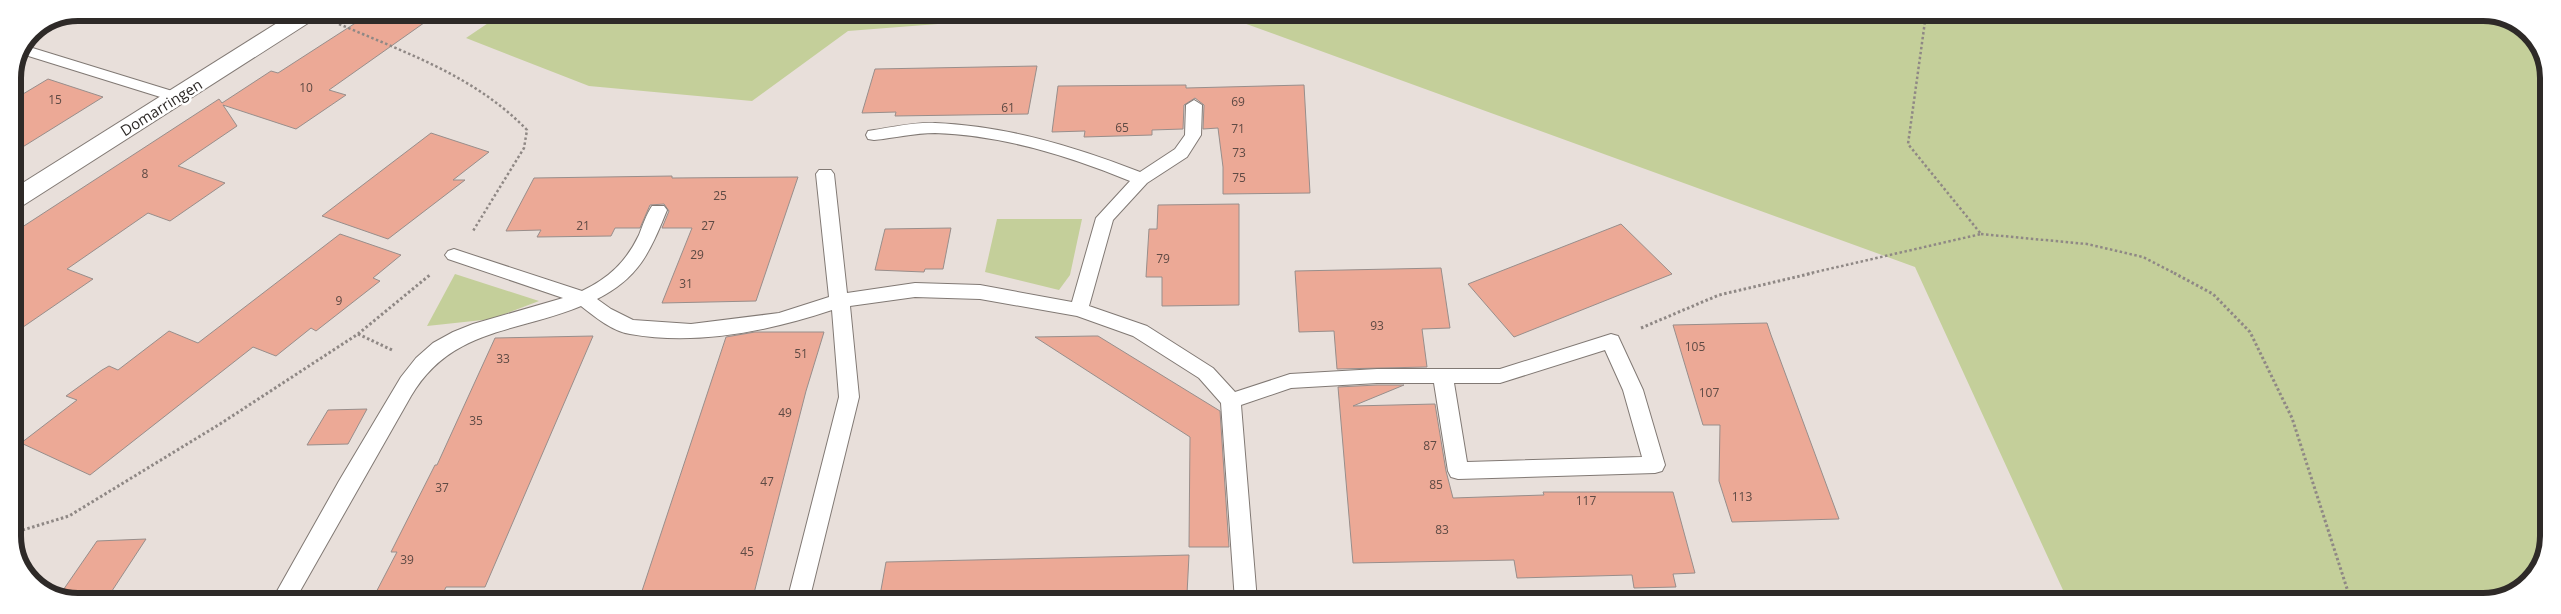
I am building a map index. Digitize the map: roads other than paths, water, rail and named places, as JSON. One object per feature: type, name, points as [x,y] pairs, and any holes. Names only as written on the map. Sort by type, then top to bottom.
[{"type":"street","name":"Domarringen","points":[[21,195],[176,97],[310,21]]},
{"type":"lane","points":[[29,51],[176,97]]},
{"type":"lane","points":[[1079,310],[1105,218],[1141,179],[1181,153],[1193,134],[1194,105]]},
{"type":"lane","points":[[874,135],[933,128],[979,132],[1031,142],[1076,155],[1141,179]]},
{"type":"lane","points":[[800,593],[849,396],[842,311],[839,300],[825,174]]},
{"type":"lane","points":[[287,593],[338,500],[422,364],[450,340],[543,313],[605,288],[622,275],[645,242],[658,210]]},
{"type":"lane","points":[[454,254],[583,298],[604,314],[630,327],[691,331],[780,320],[839,300],[914,290],[980,292],[1079,310],[1140,331],[1206,373],[1231,401],[1245,593]]},
{"type":"lane","points":[[1231,401],[1290,381],[1377,376],[1443,376],[1500,376],[1611,341],[1633,390],[1655,465],[1458,471],[1443,376]]}]
